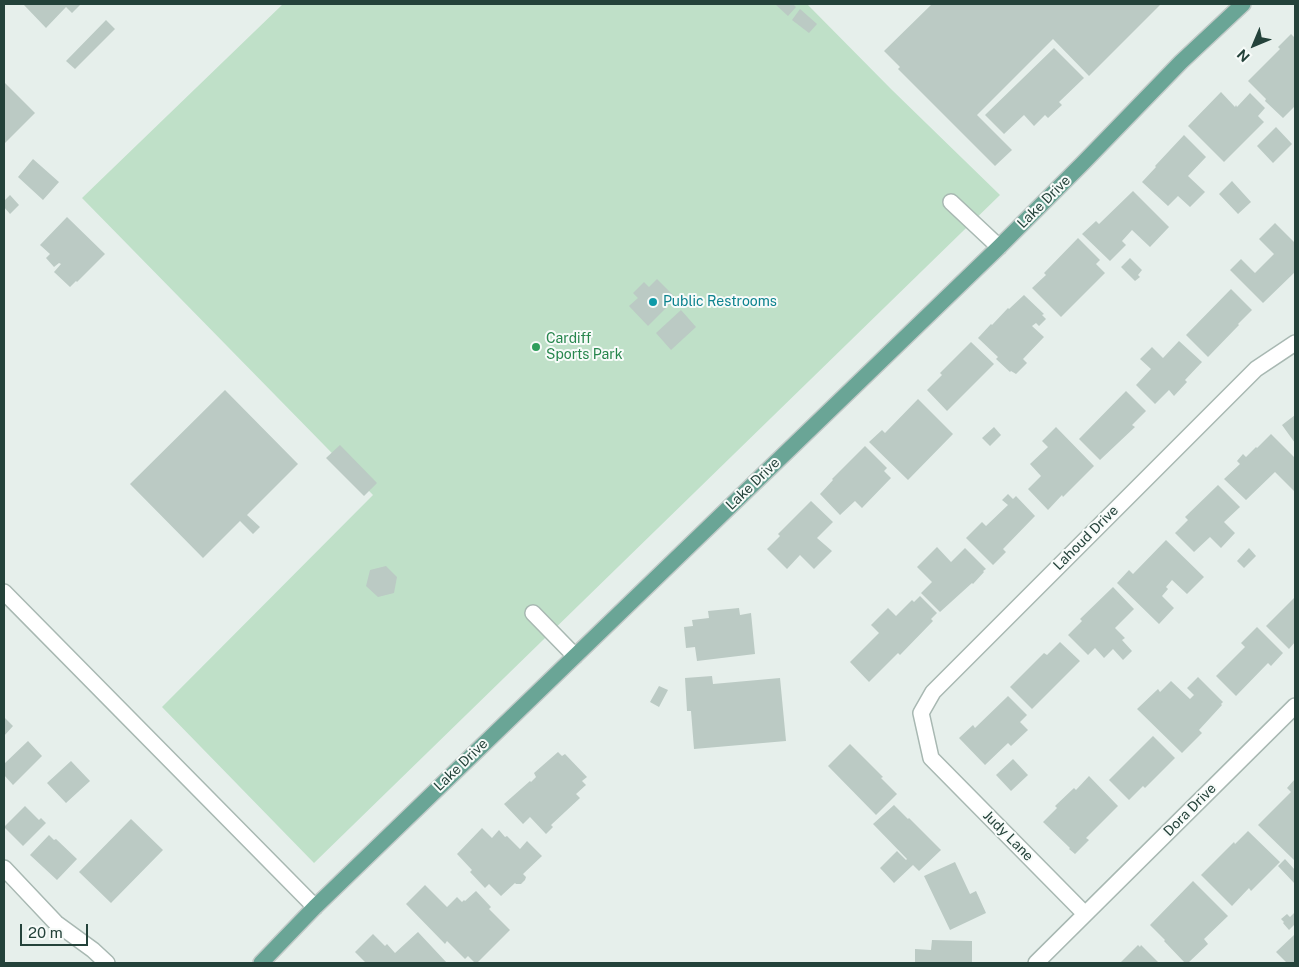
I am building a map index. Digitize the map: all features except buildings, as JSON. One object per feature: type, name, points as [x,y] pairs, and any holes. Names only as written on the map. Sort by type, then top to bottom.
[{"type":"main road","name":"Lake Drive","points":[[261,963],[316,907],[999,247],[1181,62],[1243,4]]},
{"type":"street","points":[[951,202],[999,247]]},
{"type":"street","name":"Lahoud Drive","points":[[931,758],[921,713],[933,692],[1256,369],[1295,343]]},
{"type":"street","points":[[4,592],[316,907]]},
{"type":"street","points":[[533,613],[575,656]]},
{"type":"street","name":"Dora Drive","points":[[1036,963],[1295,706]]},
{"type":"street","name":"Judy Lane","points":[[931,758],[1086,914]]},
{"type":"street","points":[[4,868],[56,923],[93,950],[107,963]]},
{"type":"green space","name":"Cardiff Sports Park","points":[[283,4],[807,4],[1000,195],[314,863],[162,707],[373,495],[82,198]]},
{"type":"place","name":"Public Restrooms","points":[[653,302]]},
{"type":"place","name":"Cardiff Sports Park","points":[[536,347]]}]
